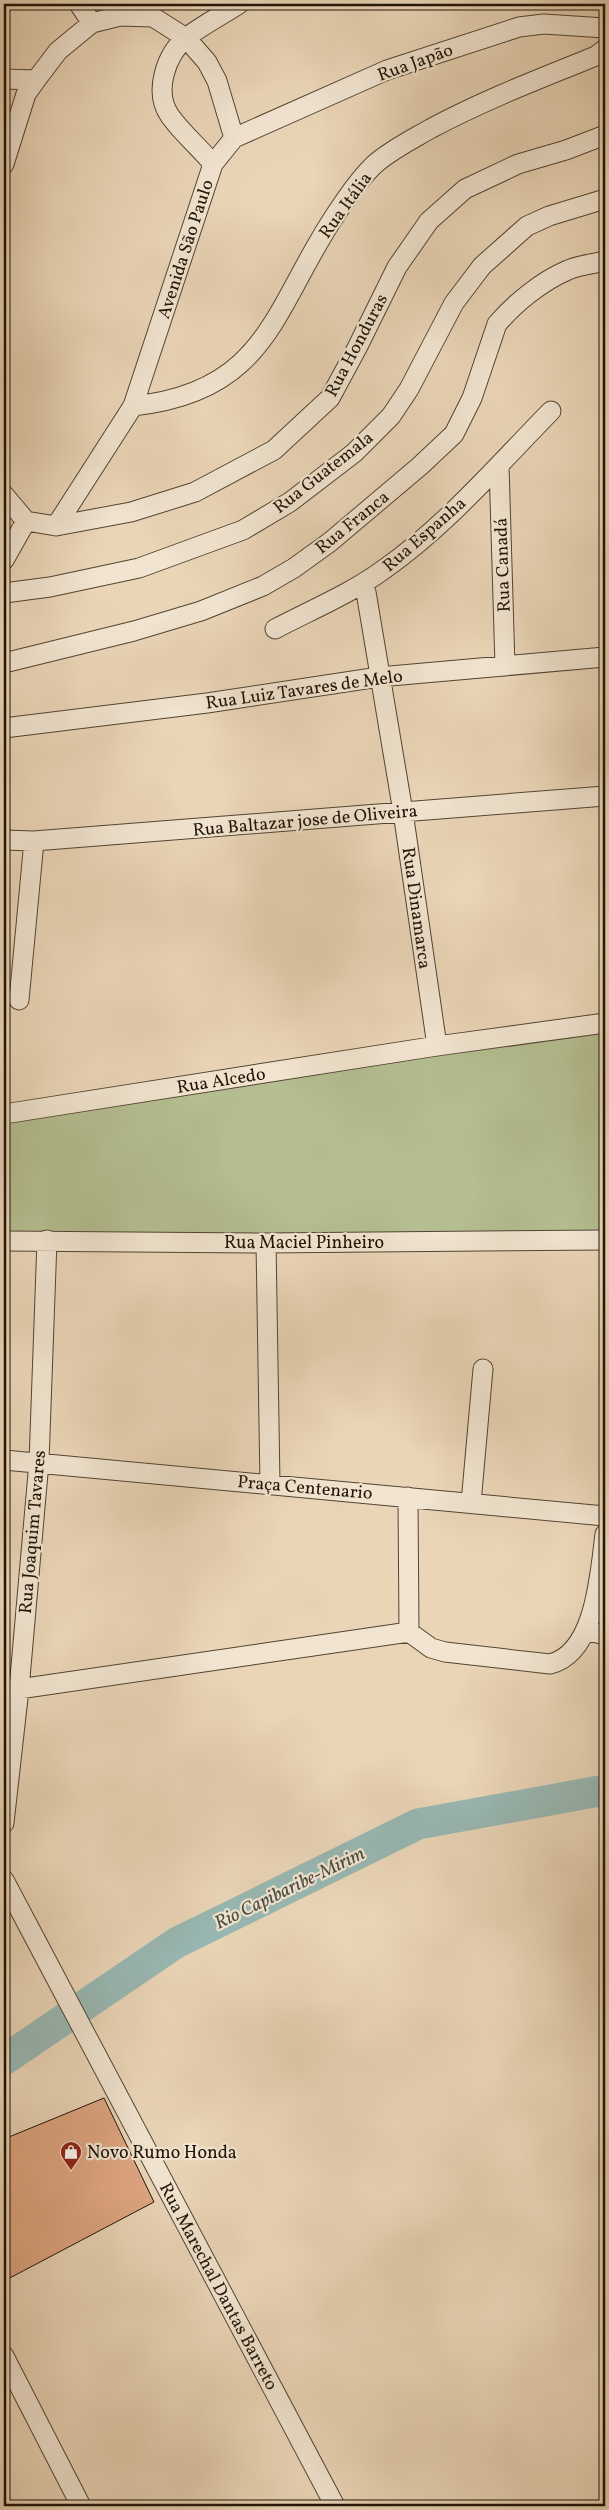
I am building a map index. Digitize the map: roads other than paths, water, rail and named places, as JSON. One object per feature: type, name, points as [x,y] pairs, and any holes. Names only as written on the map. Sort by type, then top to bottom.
[{"type":"street","points":[[79,4],[92,23]]},
{"type":"street","points":[[214,164],[170,116],[161,98],[164,75],[172,56],[186,38],[238,4]]},
{"type":"street","points":[[4,164],[26,94],[36,80],[58,52],[92,23],[120,16],[153,17],[186,38],[207,62],[214,75],[234,138]]},
{"type":"street","name":"Rua Japão","points":[[234,138],[387,70],[519,27],[544,24],[605,28]]},
{"type":"street","name":"Rua Itália","points":[[133,406],[159,404],[196,392],[218,382],[247,359],[273,324],[326,228],[352,190],[376,164],[403,144],[497,94],[596,56],[605,49]]},
{"type":"street","points":[[4,79],[36,80]]},
{"type":"street","name":"Rua Honduras","points":[[26,521],[56,526],[131,512],[195,492],[274,450],[330,398],[397,267],[430,221],[465,190],[474,185],[518,164],[566,150],[605,135]]},
{"type":"street","name":"Avenida São Paulo","points":[[56,526],[133,406],[214,164],[234,138]]},
{"type":"street","name":"Rua Guatemala","points":[[4,592],[50,587],[139,568],[243,530],[290,502],[354,453],[391,416],[408,389],[454,303],[482,266],[527,226],[549,216],[605,199]]},
{"type":"street","name":"Rua Franca","points":[[4,663],[125,633],[201,611],[263,586],[294,568],[330,542],[420,466],[454,434],[472,398],[497,324],[505,314],[532,292],[567,270],[605,261]]},
{"type":"street","name":"Rua Espanha","points":[[276,628],[382,571],[449,516],[551,410]]},
{"type":"street","name":"Rua Canadá","points":[[499,465],[505,666]]},
{"type":"street","points":[[4,494],[26,521],[4,560]]},
{"type":"street","name":"Rua Dinamarca","points":[[366,592],[403,812],[437,1046]]},
{"type":"street","name":"Rua Luiz Tavares de Melo","points":[[4,728],[207,702],[379,676],[605,657]]},
{"type":"street","name":"Rua Baltazar jose de Oliveira","points":[[4,840],[34,841],[605,796]]},
{"type":"street","points":[[19,1000],[34,841]]},
{"type":"street","name":"Rua Alcedo","points":[[4,1114],[437,1046],[605,1023]]},
{"type":"street","points":[[4,1234],[47,1240]]},
{"type":"street","name":"Rua Joaquim Tavares","points":[[4,1823],[19,1689],[39,1462],[47,1240]]},
{"type":"street","name":"Rua Maciel Pinheiro","points":[[4,1241],[266,1244],[605,1240]]},
{"type":"street","points":[[266,1244],[270,1484]]},
{"type":"street","points":[[471,1503],[483,1369]]},
{"type":"street","name":"Praça Centenario","points":[[4,1460],[605,1516]]},
{"type":"street","points":[[408,1497],[409,1632]]},
{"type":"street","points":[[19,1689],[409,1632],[431,1648],[445,1652],[550,1664],[565,1658],[586,1630],[595,1601],[605,1534]]},
{"type":"street","points":[[586,1630],[605,1636]]},
{"type":"street","name":"Rua Marechal Dantas Barreto","points":[[4,1880],[335,2506]]},
{"type":"street","points":[[4,2356],[82,2506]]},
{"type":"waterway","name":"Rio Capibaribe-Mirim","points":[[4,2060],[176,1943],[418,1824],[605,1790]]},
{"type":"place","name":"Novo Rumo Honda","points":[[71,2171]]}]
